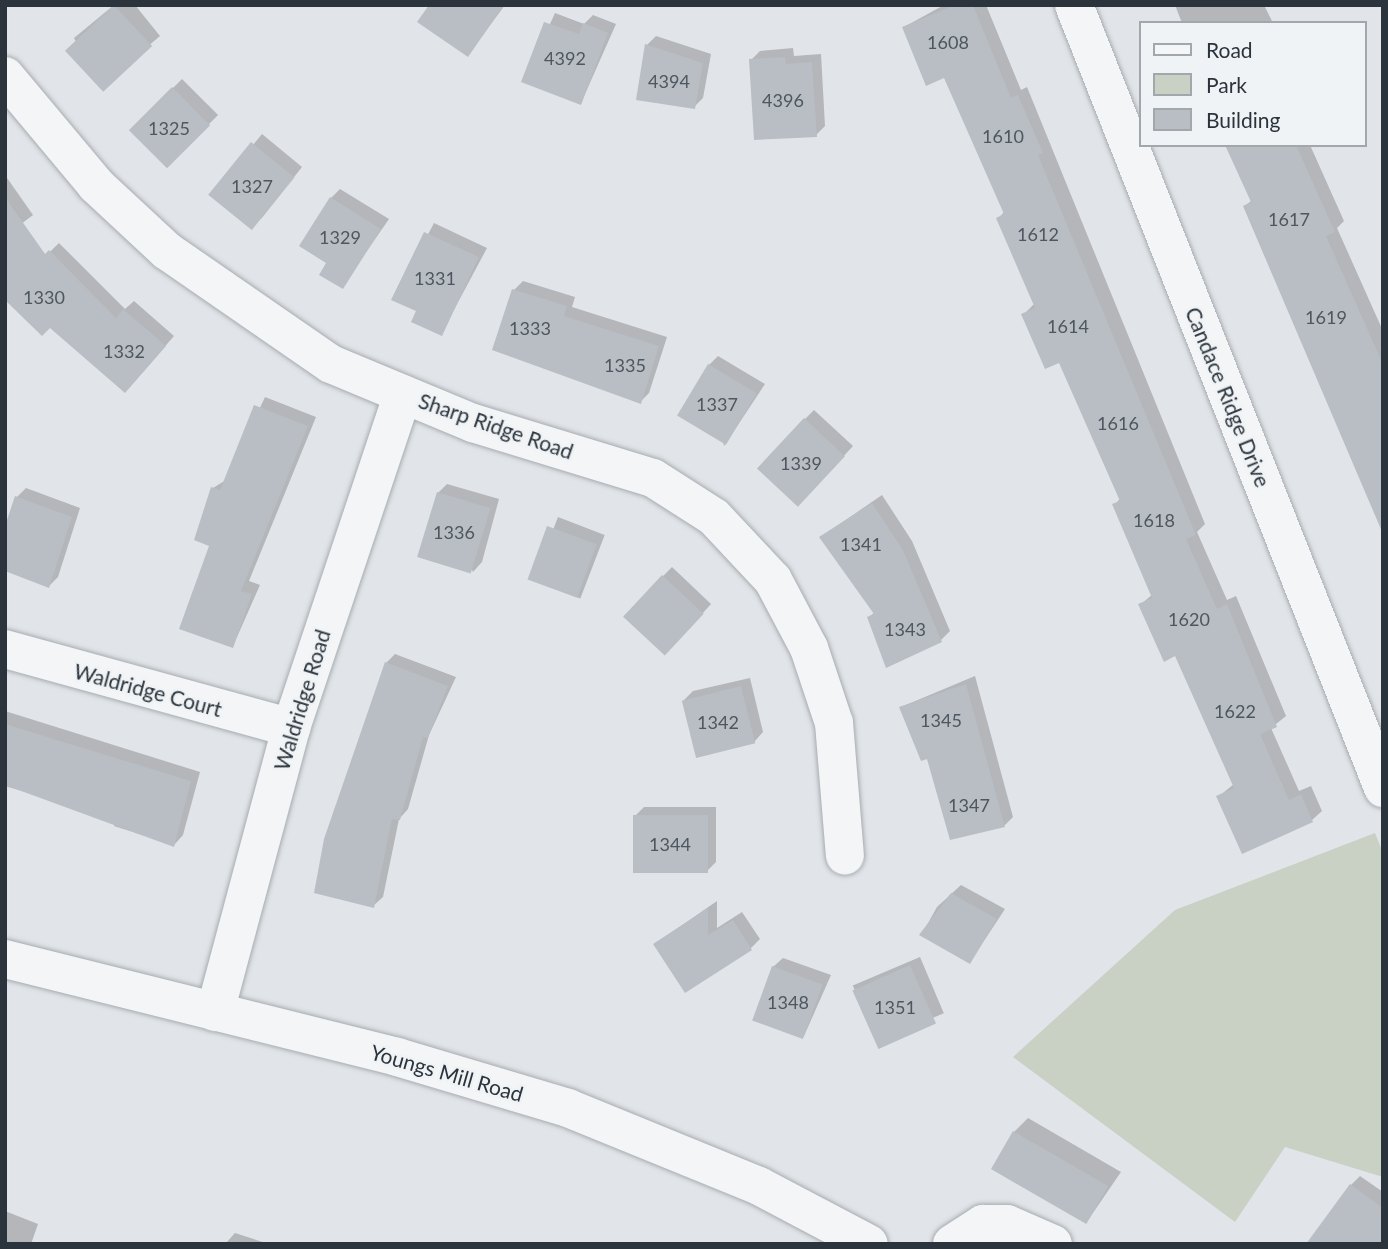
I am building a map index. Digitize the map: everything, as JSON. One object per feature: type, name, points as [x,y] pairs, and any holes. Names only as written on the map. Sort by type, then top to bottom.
[{"type":"street","name":"Candace Ridge Drive","points":[[1074,5],[1383,788]]},
{"type":"street","name":"Sharp Ridge Road","points":[[5,76],[96,185],[167,251],[331,364],[473,423],[653,478],[714,517],[773,580],[809,648],[834,723],[845,856]]},
{"type":"street","name":"Waldridge Road","points":[[215,1012],[291,728],[403,394]]},
{"type":"street","name":"Waldridge Court","points":[[5,649],[291,728]]},
{"type":"street","name":"Youngs Mill Road","points":[[5,959],[215,1012],[568,1108],[759,1186],[869,1244]]},
{"type":"street","points":[[953,1244],[983,1224],[1007,1224],[1053,1244]]},
{"type":"green space","points":[[1375,833],[1383,853],[1383,1177],[1285,1147],[1235,1222],[1013,1057],[1175,910]]},
{"type":"building","points":[[114,5],[152,46],[103,92],[65,51]]},
{"type":"building","points":[[429,5],[504,5],[468,57],[417,22]]},
{"type":"building","points":[[955,5],[973,5],[1011,98],[1018,95],[1043,153],[1038,155],[1196,535],[1186,539],[1217,609],[1227,604],[1277,727],[1260,734],[1289,800],[1301,794],[1313,822],[1242,854],[1216,796],[1234,788],[1175,656],[1164,662],[1138,604],[1152,598],[1112,504],[1120,501],[1059,363],[1045,369],[1021,314],[1035,308],[996,218],[1004,214],[944,78],[926,86],[902,27]]},
{"type":"building","points":[[544,22],[579,34],[583,23],[608,33],[581,105],[521,82]]},
{"type":"building","points":[[645,44],[703,63],[695,109],[636,100]]},
{"type":"building","points":[[785,57],[786,64],[812,62],[817,137],[754,140],[749,59]]},
{"type":"building","points":[[172,87],[210,125],[167,168],[129,130]]},
{"type":"building","points":[[251,142],[295,177],[252,230],[208,195]]},
{"type":"building","points":[[1226,147],[1297,147],[1335,232],[1326,236],[1383,364],[1383,534],[1243,206],[1251,202]]},
{"type":"building","points":[[5,197],[45,254],[49,250],[116,318],[123,309],[166,346],[125,393],[50,328],[42,336],[5,300]]},
{"type":"building","points":[[330,197],[381,229],[343,289],[319,275],[326,263],[299,246]]},
{"type":"building","points":[[424,232],[479,257],[442,336],[411,322],[416,311],[391,300]]},
{"type":"building","points":[[512,289],[567,306],[564,316],[659,346],[641,404],[492,350]]},
{"type":"building","points":[[708,364],[757,393],[726,445],[677,415]]},
{"type":"building","points":[[254,405],[308,426],[241,591],[252,594],[233,648],[179,629],[209,546],[194,540],[211,487],[220,490]]},
{"type":"building","points":[[804,418],[845,456],[798,507],[757,468]]},
{"type":"building","points":[[437,492],[491,508],[471,573],[417,557]]},
{"type":"building","points":[[15,496],[72,517],[49,588],[5,571],[5,526]]},
{"type":"building","points":[[872,503],[903,550],[942,642],[886,668],[867,617],[874,614],[819,537]]},
{"type":"building","points":[[547,526],[597,544],[577,598],[528,580]]},
{"type":"building","points":[[662,575],[704,614],[665,656],[623,617]]},
{"type":"building","points":[[385,662],[448,686],[428,738],[423,737],[400,820],[392,819],[374,908],[314,893],[324,839]]},
{"type":"building","points":[[966,684],[1005,827],[950,840],[927,759],[921,761],[899,707]]},
{"type":"building","points":[[741,686],[755,743],[696,758],[682,701]]},
{"type":"building","points":[[5,724],[191,781],[174,847],[5,785]]},
{"type":"building","points":[[633,815],[708,815],[708,873],[633,873]]},
{"type":"building","points":[[951,893],[997,919],[970,964],[919,935]]},
{"type":"building","points":[[708,908],[708,935],[733,920],[752,950],[685,993],[653,944]]},
{"type":"building","points":[[910,965],[936,1023],[878,1049],[852,991]]},
{"type":"building","points":[[772,966],[823,984],[803,1039],[752,1021]]},
{"type":"building","points":[[1013,1131],[1108,1186],[1086,1224],[991,1169]]},
{"type":"building","points":[[1350,1184],[1383,1208],[1383,1244],[1306,1244]]}]
